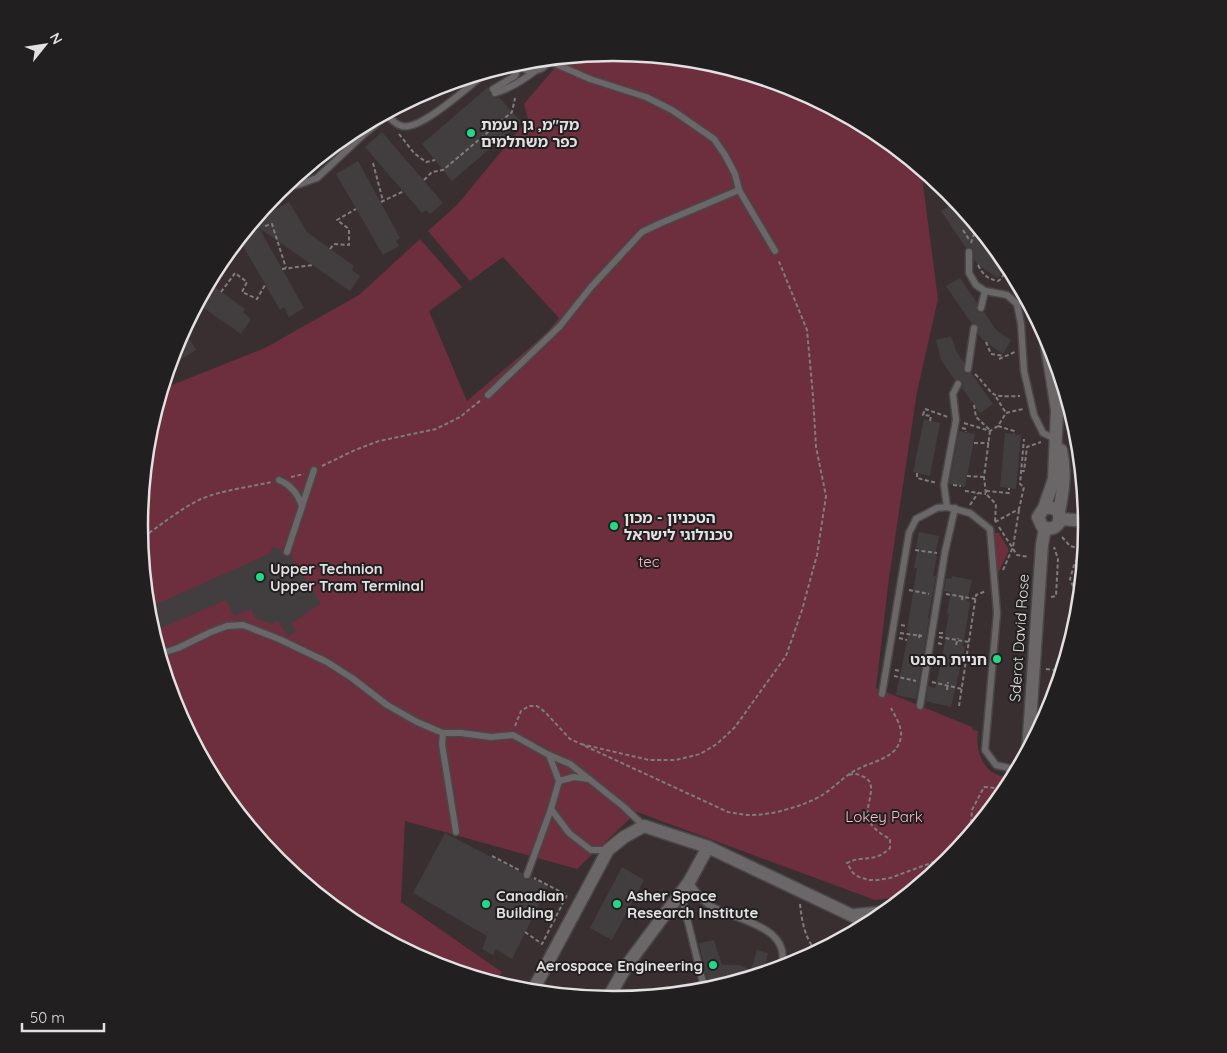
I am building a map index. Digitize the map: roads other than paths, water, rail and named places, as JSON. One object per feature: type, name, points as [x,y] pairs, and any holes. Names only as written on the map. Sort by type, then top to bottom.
[{"type":"street","points":[[1051,369],[1061,437],[1064,489],[1059,516],[1054,527],[1045,528],[1040,523],[1038,517],[1044,508],[1054,479],[1061,437]]},
{"type":"street","points":[[1044,508],[1053,508],[1059,516],[1079,520]]},
{"type":"street","name":"Sderot David Rose","points":[[1029,736],[1039,583],[1045,528]]},
{"type":"street","points":[[536,985],[608,850],[624,836],[644,826],[708,847],[861,919]]},
{"type":"street","points":[[612,992],[628,965],[689,882],[708,847]]},
{"type":"street","points":[[853,915],[871,913]]},
{"type":"lane","points":[[559,64],[590,79],[646,97],[672,110],[714,139],[725,155],[735,174],[739,190],[774,252]]},
{"type":"lane","points":[[516,72],[515,76],[494,91],[509,88],[522,82],[535,71],[544,66]]},
{"type":"lane","points":[[525,70],[535,71]]},
{"type":"lane","points":[[391,118],[402,126],[408,127],[423,122],[472,83]]},
{"type":"lane","points":[[300,183],[317,178],[360,137]]},
{"type":"lane","points":[[488,395],[560,326],[591,287],[642,232],[739,190]]},
{"type":"lane","points":[[969,252],[969,273],[976,285],[985,291],[1007,295],[1017,304],[1020,312],[1024,371],[1034,415],[1043,433],[1061,437]]},
{"type":"lane","points":[[981,308],[985,291]]},
{"type":"lane","points":[[971,370],[974,328]]},
{"type":"lane","points":[[947,507],[944,485],[958,421],[953,394],[958,384]]},
{"type":"lane","points":[[287,552],[314,470]]},
{"type":"lane","points":[[279,480],[296,494],[302,506]]},
{"type":"lane","points":[[882,694],[909,533],[916,519],[937,508],[955,508],[970,513],[990,529],[997,613],[985,750],[996,765],[1010,768]]},
{"type":"lane","points":[[920,706],[945,552],[955,508]]},
{"type":"lane","points":[[166,652],[227,626],[243,625],[279,639],[327,662],[352,678],[386,705],[417,722],[444,733],[491,737],[513,735],[549,755],[570,764],[624,807],[644,826]]},
{"type":"lane","points":[[444,733],[442,744],[456,832]]},
{"type":"lane","points":[[527,875],[559,781],[549,755]]},
{"type":"lane","points":[[559,781],[574,777],[590,779]]},
{"type":"lane","points":[[551,809],[569,833],[591,850],[608,850]]},
{"type":"lane","points":[[689,882],[707,904],[763,927],[774,936],[782,948],[784,959]]},
{"type":"lane","points":[[681,892],[703,983]]},
{"type":"place","name":"מק\"מ, גן נעמת כפר משתלמים","points":[[471,133]]},
{"type":"place","name":"הטכניון - מכון טכנולוגי לישראל","points":[[614,526]]},
{"type":"place","name":"Upper Technion Upper Tram Terminal","points":[[260,577]]},
{"type":"place","name":"חניית הסנט","points":[[997,659]]},
{"type":"place","name":"Canadian Building","points":[[486,904]]},
{"type":"place","name":"Asher Space Research Institute","points":[[617,904]]},
{"type":"place","name":"Aerospace Engineering","points":[[713,965]]},
{"type":"park label","name":"tec","points":[[649,561]]},
{"type":"park label","name":"Lokey Park","points":[[884,816]]}]
